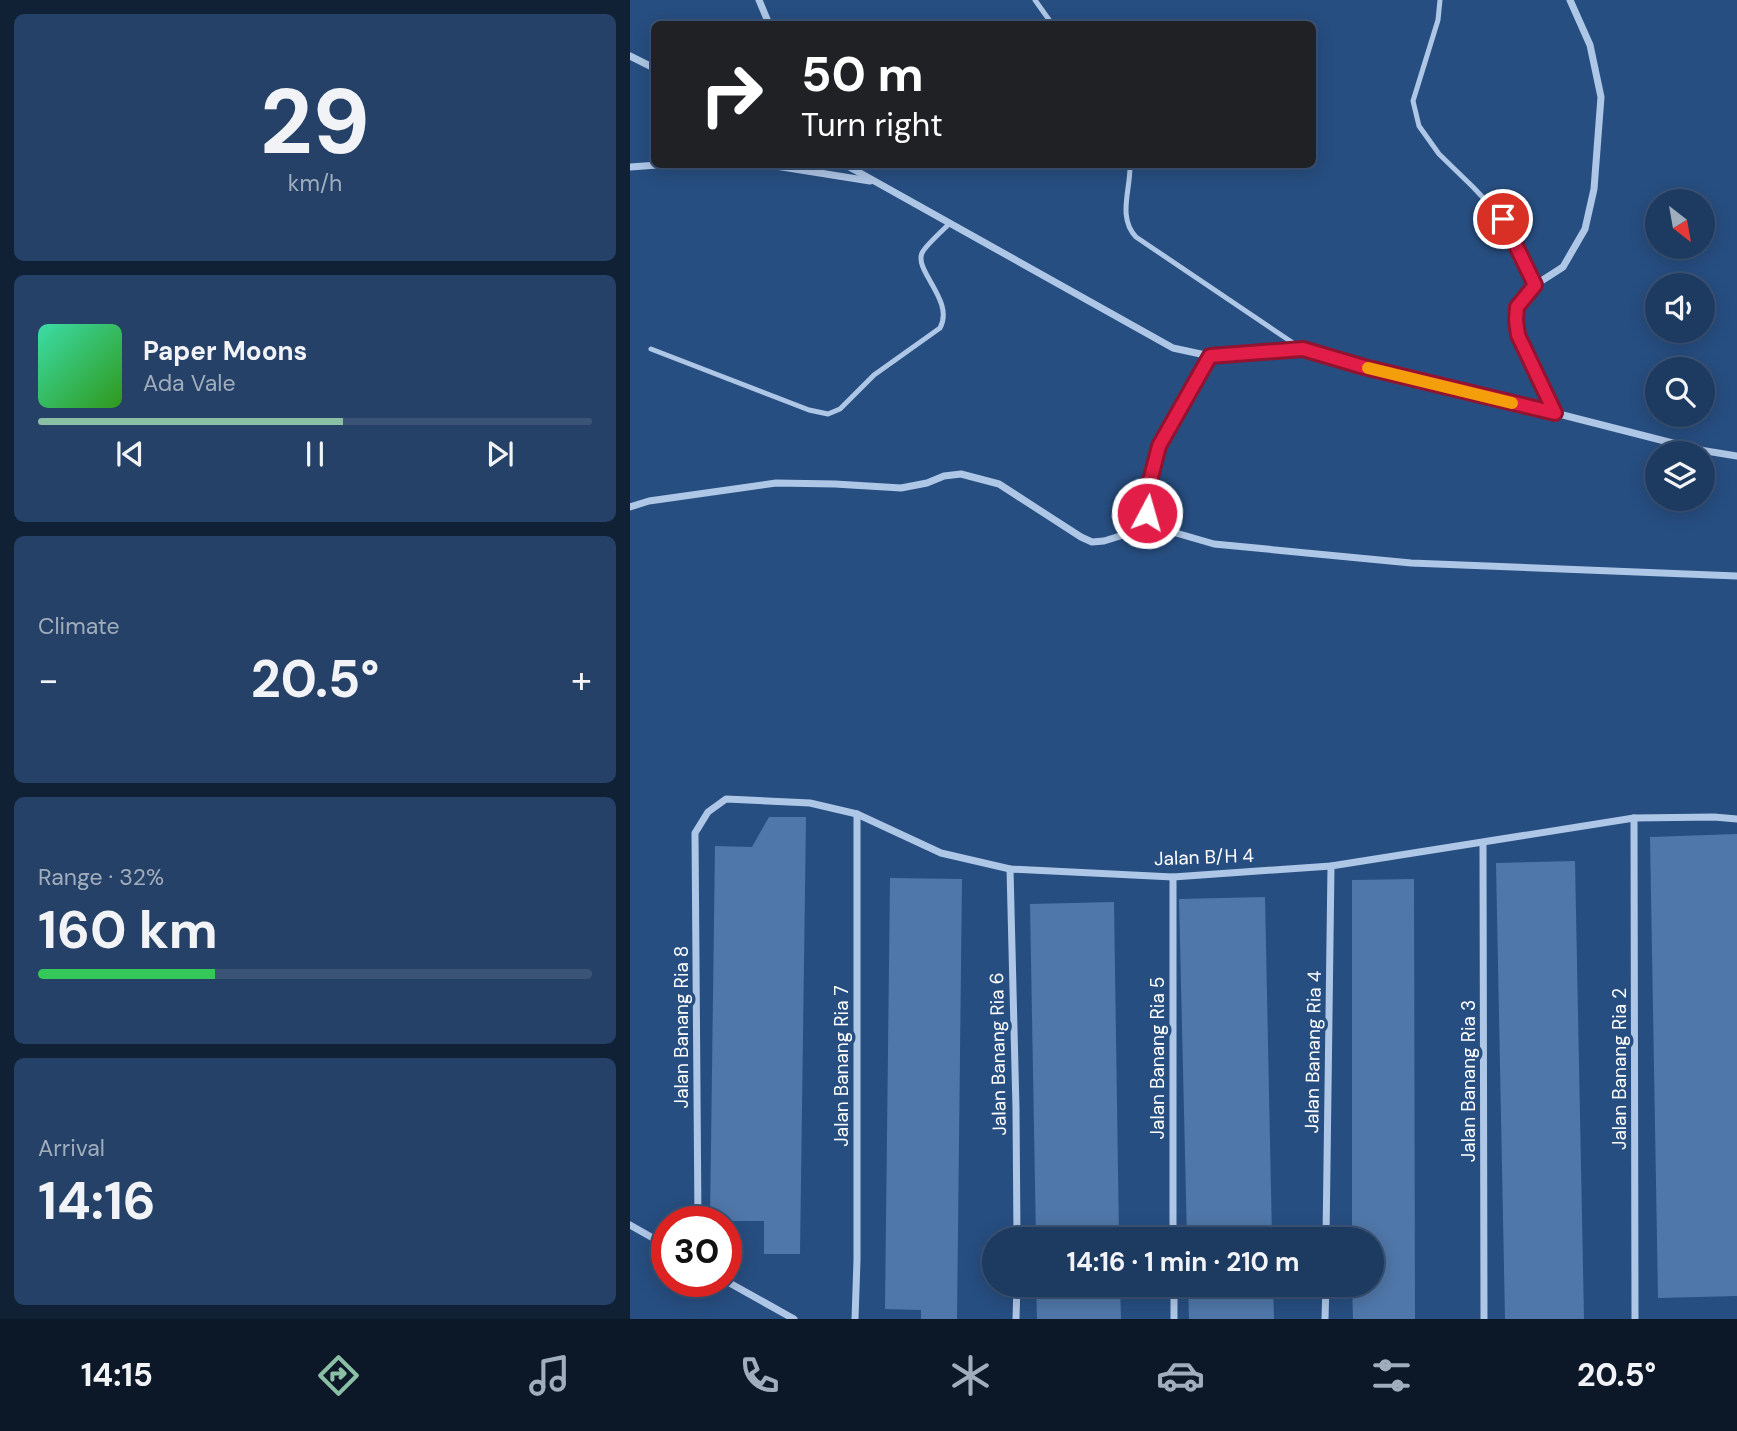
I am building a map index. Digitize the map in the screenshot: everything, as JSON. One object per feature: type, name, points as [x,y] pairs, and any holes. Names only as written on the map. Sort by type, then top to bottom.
[{"type":"street","points":[[759,0],[768,21]]},
{"type":"street","points":[[1555,413],[1518,335],[1516,320],[1517,307],[1535,285],[1563,267],[1585,229],[1594,189],[1601,97],[1591,45],[1570,0]]},
{"type":"street","points":[[630,56],[651,66]]},
{"type":"street","points":[[630,167],[651,166]]},
{"type":"street","points":[[788,168],[874,182]]},
{"type":"street","points":[[851,168],[1172,348],[1210,356],[1303,349],[1364,367],[1700,450],[1737,456]]},
{"type":"street","points":[[1152,526],[1147,513],[1150,481],[1159,446],[1210,356]]},
{"type":"street","points":[[630,507],[649,501],[776,483],[901,488],[961,474],[999,484],[1081,537],[1092,541],[1104,541],[1152,526],[1214,544],[1411,563],[1737,576]]},
{"type":"street","name":"Jalan B/H 4","points":[[695,833],[708,812],[726,799],[810,803],[857,814],[941,853],[1010,869],[1173,877],[1331,866],[1634,818],[1714,817],[1737,820]]},
{"type":"street","name":"Jalan Banang Ria 7","points":[[855,1319],[858,1260],[857,814]]},
{"type":"street","name":"Jalan Banang Ria 2","points":[[1634,818],[1635,1319]]},
{"type":"street","name":"Jalan Banang Ria 8","points":[[695,833],[698,1206]]},
{"type":"street","name":"Jalan Banang Ria 3","points":[[1483,843],[1484,1319]]},
{"type":"street","name":"Jalan Banang Ria 4","points":[[1326,1227],[1331,866]]},
{"type":"street","name":"Jalan Banang Ria 6","points":[[1010,869],[1017,1227]]},
{"type":"street","name":"Jalan Banang Ria 5","points":[[1173,877],[1174,1227]]},
{"type":"street","points":[[630,1225],[651,1237]]},
{"type":"street","points":[[742,1289],[794,1319]]},
{"type":"street","points":[[1016,1319],[1017,1297]]},
{"type":"street","points":[[1174,1297],[1174,1319]]},
{"type":"street","points":[[1325,1319],[1326,1297]]},
{"type":"lane","points":[[1035,0],[1050,21]]},
{"type":"lane","points":[[1440,0],[1438,20],[1413,102],[1419,126],[1439,154],[1503,219],[1535,285]]},
{"type":"lane","points":[[1130,168],[1126,211],[1128,225],[1136,237],[1303,349]]},
{"type":"lane","points":[[651,349],[809,410],[828,414],[835,412],[852,399],[874,375],[940,328],[944,316],[938,293],[921,260],[922,253],[949,224]]},
{"type":"building","points":[[769,817],[806,817],[800,1254],[764,1254],[764,1221],[742,1221],[742,1206],[710,1206],[715,846],[752,847]]},
{"type":"building","points":[[1737,834],[1737,1296],[1658,1298],[1650,837]]},
{"type":"building","points":[[1575,861],[1584,1319],[1505,1319],[1496,863]]},
{"type":"building","points":[[890,878],[962,879],[957,1319],[921,1319],[921,1310],[885,1309]]},
{"type":"building","points":[[1414,879],[1415,1319],[1353,1319],[1352,1297],[1384,1297],[1384,1227],[1352,1227],[1352,880]]},
{"type":"building","points":[[1265,897],[1272,1227],[1187,1227],[1179,899]]},
{"type":"building","points":[[1114,902],[1119,1227],[1036,1227],[1030,904]]},
{"type":"building","points":[[1036,1297],[1120,1297],[1121,1319],[1037,1319]]},
{"type":"building","points":[[1188,1297],[1273,1297],[1274,1319],[1189,1319]]},
{"type":"slow traffic","points":[[1368,368],[1512,403]]},
{"type":"route","points":[[1147,513],[1150,481],[1159,446],[1210,356],[1303,349],[1364,367],[1555,413],[1518,335],[1517,307],[1535,285],[1503,219]]}]
